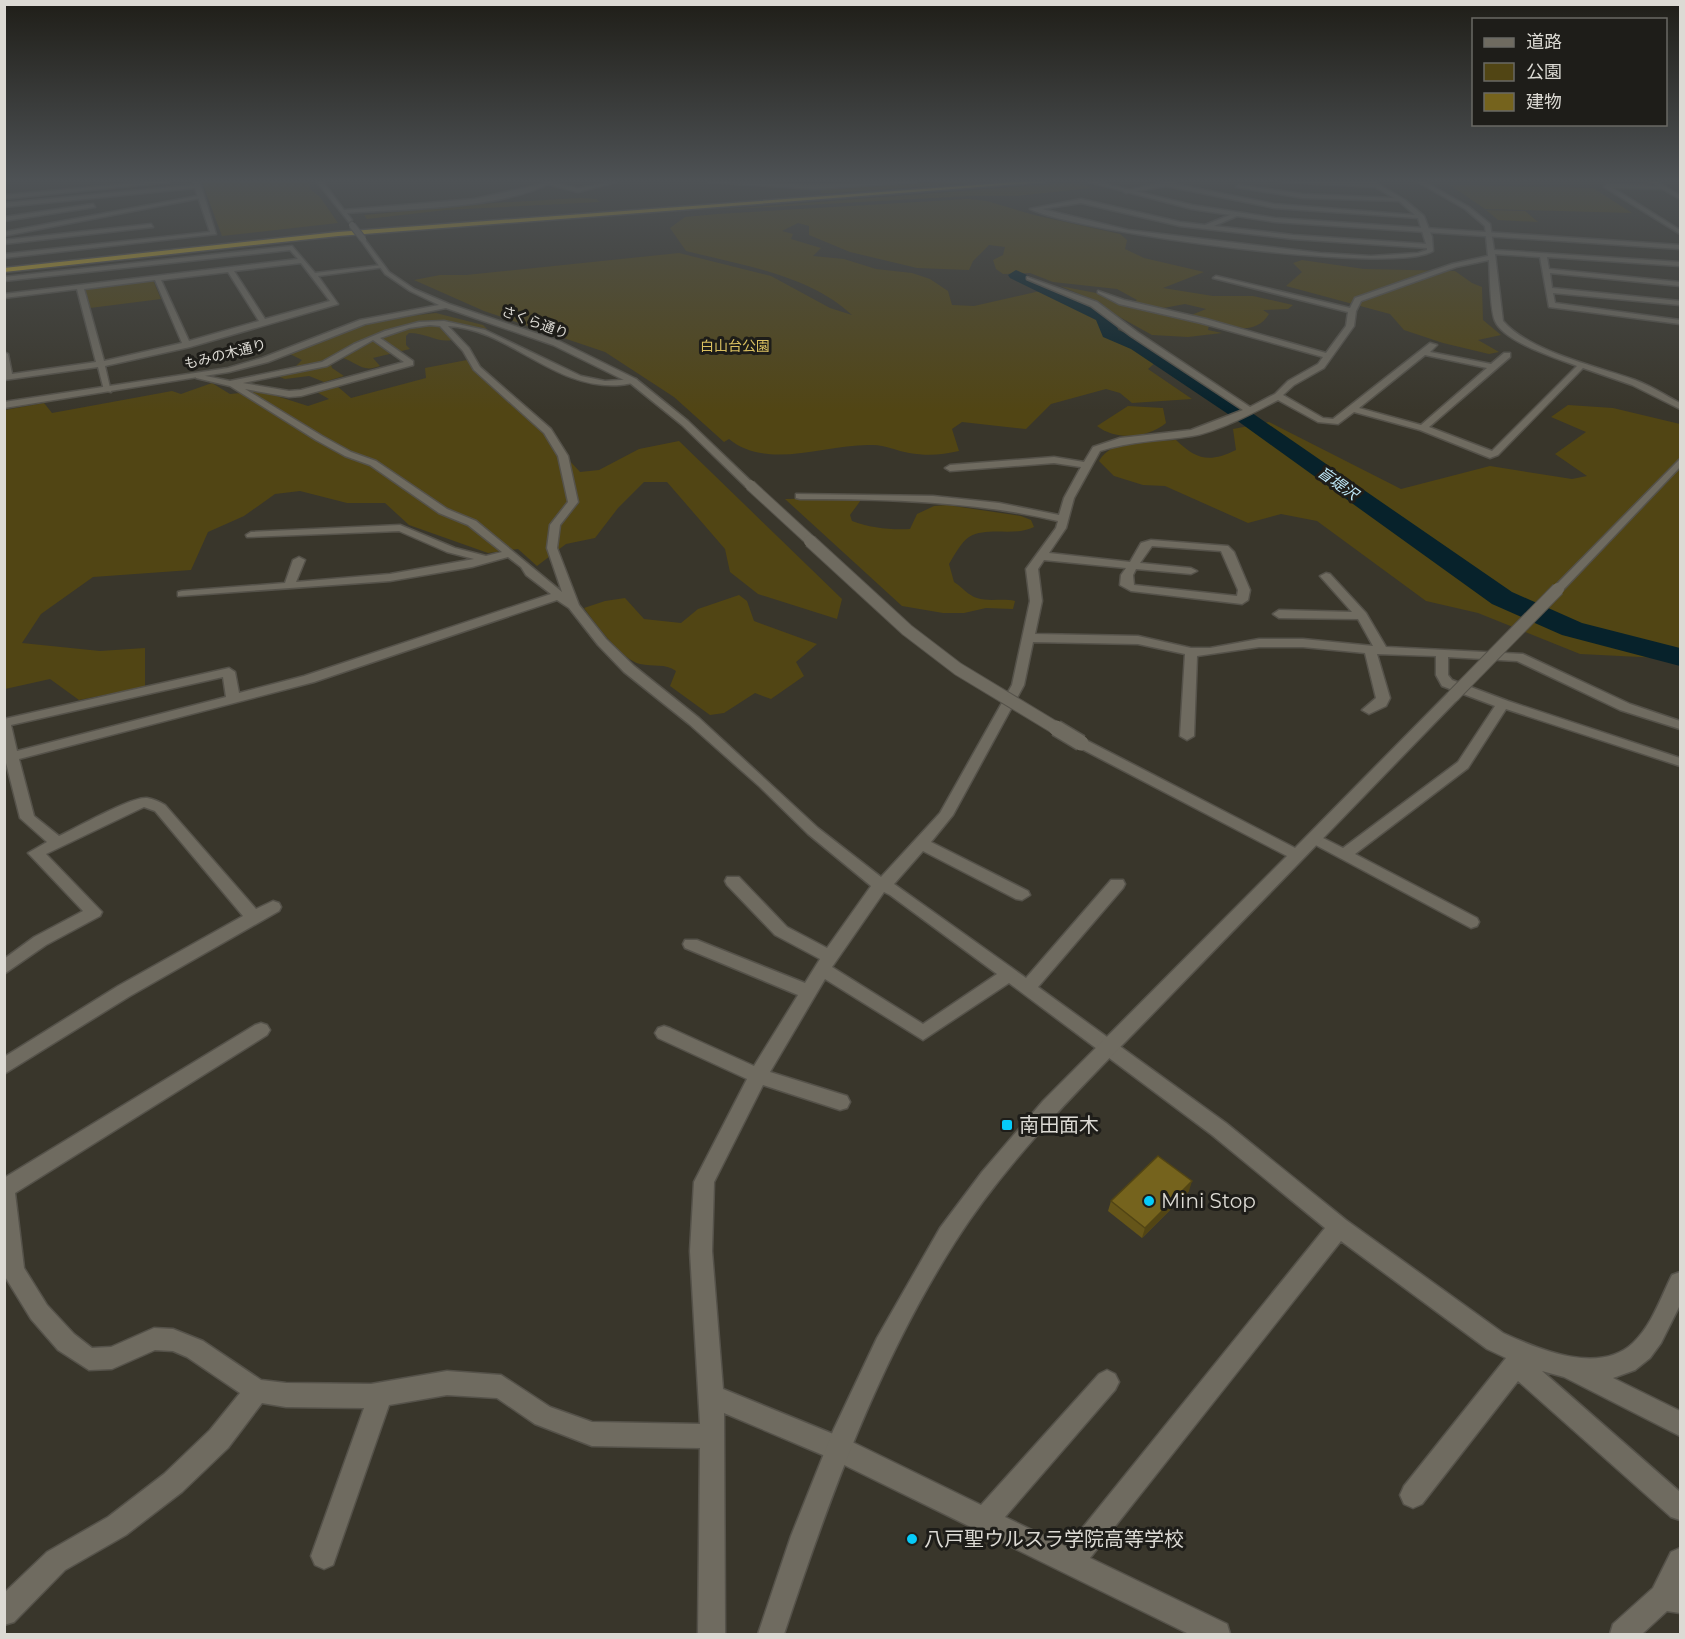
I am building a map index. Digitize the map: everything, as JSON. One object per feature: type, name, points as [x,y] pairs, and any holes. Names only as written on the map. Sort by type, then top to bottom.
[{"type":"highway","points":[[4,268],[92,258]]},
{"type":"highway","points":[[4,268],[97,258]]},
{"type":"street","points":[[4,279],[184,258]]},
{"type":"street","points":[[4,354],[6,378],[101,364],[187,345],[335,302],[299,258]]},
{"type":"street","name":"さくら通り","points":[[376,258],[396,281],[446,306],[556,343],[633,381],[685,423],[907,630],[958,669],[1081,743],[1297,855]]},
{"type":"street","points":[[711,1635],[714,1500],[712,1396],[701,1251],[704,1182],[758,1076],[826,963],[874,892],[922,844],[946,815],[1018,686],[1036,602],[1032,569],[1064,519],[1068,498],[1085,465],[1096,449],[1109,443],[1193,432],[1250,411],[1278,396],[1291,383],[1321,366],[1350,326],[1355,303],[1364,297],[1397,288],[1477,258]]},
{"type":"street","points":[[1492,258],[1499,321],[1502,328],[1529,344],[1647,388],[1680,406]]},
{"type":"street","points":[[1543,258],[1552,304],[1680,322]]},
{"type":"street","points":[[1594,258],[1680,264]]},
{"type":"street","points":[[1643,258],[1646,262]]},
{"type":"street","points":[[4,296],[301,261]]},
{"type":"street","points":[[117,265],[118,282]]},
{"type":"street","points":[[312,275],[382,267]]},
{"type":"street","points":[[230,270],[264,323]]},
{"type":"street","points":[[1545,271],[1680,284]]},
{"type":"street","points":[[157,278],[187,345]]},
{"type":"street","points":[[1029,278],[1094,304],[1134,334],[1250,411]]},
{"type":"street","points":[[1216,278],[1352,311]]},
{"type":"street","points":[[80,287],[108,390]]},
{"type":"street","points":[[1550,290],[1680,303]]},
{"type":"street","points":[[1100,292],[1117,300],[1203,321],[1327,356]]},
{"type":"street","name":"もみの木通り","points":[[4,405],[200,376],[265,360],[363,322],[446,306]]},
{"type":"street","points":[[230,384],[324,364],[375,338],[410,327],[444,323],[495,336],[546,365],[593,384],[615,385],[633,381]]},
{"type":"street","points":[[444,323],[444,327],[466,350],[477,368],[548,431],[563,456],[573,502],[555,525],[552,548],[567,600]]},
{"type":"street","points":[[200,376],[230,384],[289,394],[301,393],[410,363],[375,338]]},
{"type":"street","points":[[1278,396],[1329,423],[1335,422],[1433,345]]},
{"type":"street","points":[[1425,353],[1492,367]]},
{"type":"street","points":[[1423,428],[1507,355]]},
{"type":"street","points":[[1354,409],[1423,428],[1485,454],[1495,453],[1582,364]]},
{"type":"street","points":[[230,384],[319,438],[348,454],[373,463],[443,511],[472,524],[499,557]]},
{"type":"street","points":[[950,468],[1054,460],[1085,465]]},
{"type":"street","points":[[771,1635],[795,1557],[876,1361],[936,1253],[1004,1159],[1050,1107],[1315,839],[1680,462]]},
{"type":"street","points":[[800,496],[871,496],[949,500],[1040,513],[1064,519]]},
{"type":"street","points":[[251,536],[400,528],[451,550],[499,557],[530,573],[567,600],[602,642],[629,669],[711,736],[813,831],[871,879],[883,884],[1110,1048],[1219,1129],[1339,1227],[1518,1359],[1680,1508]]},
{"type":"street","points":[[1152,543],[1224,548],[1229,552],[1244,590],[1242,600],[1131,588],[1126,585],[1133,563],[1145,545],[1152,543]]},
{"type":"street","points":[[1041,556],[1133,563],[1191,571]]},
{"type":"street","points":[[182,594],[384,577],[499,557]]},
{"type":"street","points":[[290,584],[299,560]]},
{"type":"street","points":[[1326,576],[1362,616],[1376,651],[1383,698],[1381,703],[1369,710]]},
{"type":"street","points":[[14,756],[309,679],[567,600]]},
{"type":"street","points":[[1279,614],[1362,616]]},
{"type":"street","points":[[1028,638],[1138,640],[1191,652],[1210,652],[1259,643],[1303,643],[1376,651],[1519,657],[1626,707],[1680,724]]},
{"type":"street","points":[[1187,736],[1191,652]]},
{"type":"street","points":[[1442,653],[1442,675],[1447,683],[1503,704],[1680,762]]},
{"type":"street","points":[[57,842],[27,818],[14,756],[4,724],[229,672],[232,698]]},
{"type":"street","points":[[1345,854],[1463,765],[1503,704]]},
{"type":"street","points":[[4,968],[40,941],[94,912],[36,853],[137,804],[153,804],[253,917]]},
{"type":"street","points":[[1315,839],[1471,922]]},
{"type":"street","points":[[922,844],[1022,894]]},
{"type":"street","points":[[733,882],[781,931],[923,1033],[1009,975]]},
{"type":"street","points":[[1027,988],[1117,884]]},
{"type":"street","points":[[4,1067],[124,991],[273,907]]},
{"type":"street","points":[[691,944],[808,992]]},
{"type":"street","points":[[261,1030],[5,1188],[14,1270],[39,1312],[66,1342],[89,1359],[112,1358],[154,1339],[173,1340],[195,1349],[257,1391],[286,1395],[381,1394],[447,1383],[501,1387],[543,1416],[592,1434],[712,1436]]},
{"type":"street","points":[[664,1034],[758,1076],[840,1102]]},
{"type":"street","points":[[1070,1563],[1339,1227]]},
{"type":"street","points":[[1518,1359],[1569,1368],[1604,1368],[1630,1361],[1644,1349],[1680,1282]]},
{"type":"street","points":[[1413,1496],[1518,1359]]},
{"type":"street","points":[[1569,1368],[1680,1424]]},
{"type":"street","points":[[984,1521],[1107,1382]]},
{"type":"street","points":[[4,1612],[56,1561],[117,1527],[172,1483],[219,1439],[257,1391]]},
{"type":"street","points":[[324,1556],[381,1394]]},
{"type":"street","points":[[712,1396],[838,1449],[1217,1635]]},
{"type":"street","points":[[1623,1635],[1671,1599],[1680,1562]]},
{"type":"green space","name":"白山台公園","points":[[626,258],[701,258],[771,276],[830,308],[852,315],[835,301],[816,290],[752,267],[717,258],[844,259],[876,269],[912,273],[930,279],[948,291],[952,305],[974,306],[1040,291],[1097,317],[1102,331],[1156,362],[1148,369],[1192,399],[1132,403],[1120,393],[1106,389],[1051,404],[1026,429],[962,422],[952,429],[959,451],[934,455],[916,454],[873,445],[855,445],[799,453],[762,453],[745,448],[729,439],[724,442],[674,397],[605,352],[484,311],[414,280],[440,275],[466,275]]},
{"type":"green space","points":[[877,258],[976,258],[969,270],[917,268]]},
{"type":"green space","points":[[1146,258],[1204,272],[1163,288],[1213,296],[1253,296],[1293,305],[1288,309],[1263,310],[1269,314],[1253,327],[1232,328],[1189,316],[1206,309],[1185,304],[1158,309],[1133,303],[1137,300],[1117,289],[1053,282],[1030,273],[1003,274],[996,269],[993,260]]},
{"type":"green space","points":[[1302,260],[1364,269],[1455,271],[1482,287],[1483,320],[1501,335],[1478,340],[1499,352],[1489,354],[1443,343],[1404,330],[1390,314],[1286,286],[1302,272],[1293,263]]},
{"type":"green space","points":[[153,280],[161,299],[90,308],[85,288]]},
{"type":"green space","points":[[1060,286],[1096,293],[1120,305],[1209,325],[1208,330],[1222,333],[1188,337],[1152,335],[1107,310],[1101,303]]},
{"type":"green space","points":[[436,313],[483,325],[487,329],[441,321],[439,325],[452,340],[409,333],[406,336],[406,345],[410,349],[373,358],[380,366],[374,368],[364,368],[343,358],[330,361],[332,368],[344,376],[324,382],[309,376],[285,379],[274,375],[293,369],[302,360],[290,354],[325,338],[361,326]]},
{"type":"green space","points":[[467,360],[483,379],[546,435],[580,472],[599,470],[639,449],[679,441],[842,599],[837,619],[758,594],[730,572],[725,549],[667,482],[644,482],[618,508],[595,538],[566,544],[537,566],[518,549],[488,553],[409,525],[385,503],[347,503],[300,491],[275,494],[244,516],[208,532],[191,570],[93,577],[41,614],[22,643],[100,651],[145,648],[145,687],[79,700],[50,679],[5,689],[5,410],[44,403],[52,413],[172,391],[181,394],[212,383],[230,394],[261,391],[308,406],[329,399],[315,391],[337,386],[351,398],[426,378],[425,368]]},
{"type":"green space","points":[[1568,405],[1613,408],[1680,424],[1680,659],[1580,654],[1478,613],[1426,601],[1317,521],[1281,514],[1248,523],[1165,486],[1143,485],[1114,476],[1099,461],[1113,448],[1144,441],[1176,440],[1197,455],[1218,457],[1236,450],[1233,429],[1269,422],[1401,489],[1490,466],[1572,479],[1587,476],[1555,454],[1586,432],[1551,417]]},
{"type":"green space","points":[[1128,406],[1163,408],[1166,423],[1150,432],[1132,436],[1113,434],[1097,426]]},
{"type":"green space","points":[[785,499],[861,500],[850,515],[852,521],[881,528],[910,529],[917,514],[934,506],[947,505],[1021,516],[1031,520],[1034,527],[1026,530],[984,532],[969,537],[960,546],[949,564],[954,582],[968,593],[982,599],[1015,601],[1013,609],[986,608],[964,613],[943,613],[902,606]]},
{"type":"green space","points":[[739,595],[747,601],[754,621],[817,644],[796,662],[804,676],[771,699],[755,693],[724,713],[710,715],[670,686],[676,671],[668,667],[640,664],[625,656],[584,608],[605,601],[625,598],[644,619],[681,623],[698,609]]},
{"type":"building","name":"Mini Stop","points":[[1158,1156],[1192,1181],[1145,1228],[1111,1201]]},
{"type":"waterway","name":"盲堤沢","points":[[1016,275],[1102,316],[1107,321],[1110,333],[1138,345],[1235,410],[1502,598],[1572,629],[1680,657]]},
{"type":"place","name":"南田面木","points":[[1007,1125]]},
{"type":"place","name":"Mini Stop","points":[[1149,1201]]},
{"type":"place","name":"八戸聖ウルスラ学院高等学校","points":[[912,1539]]}]
